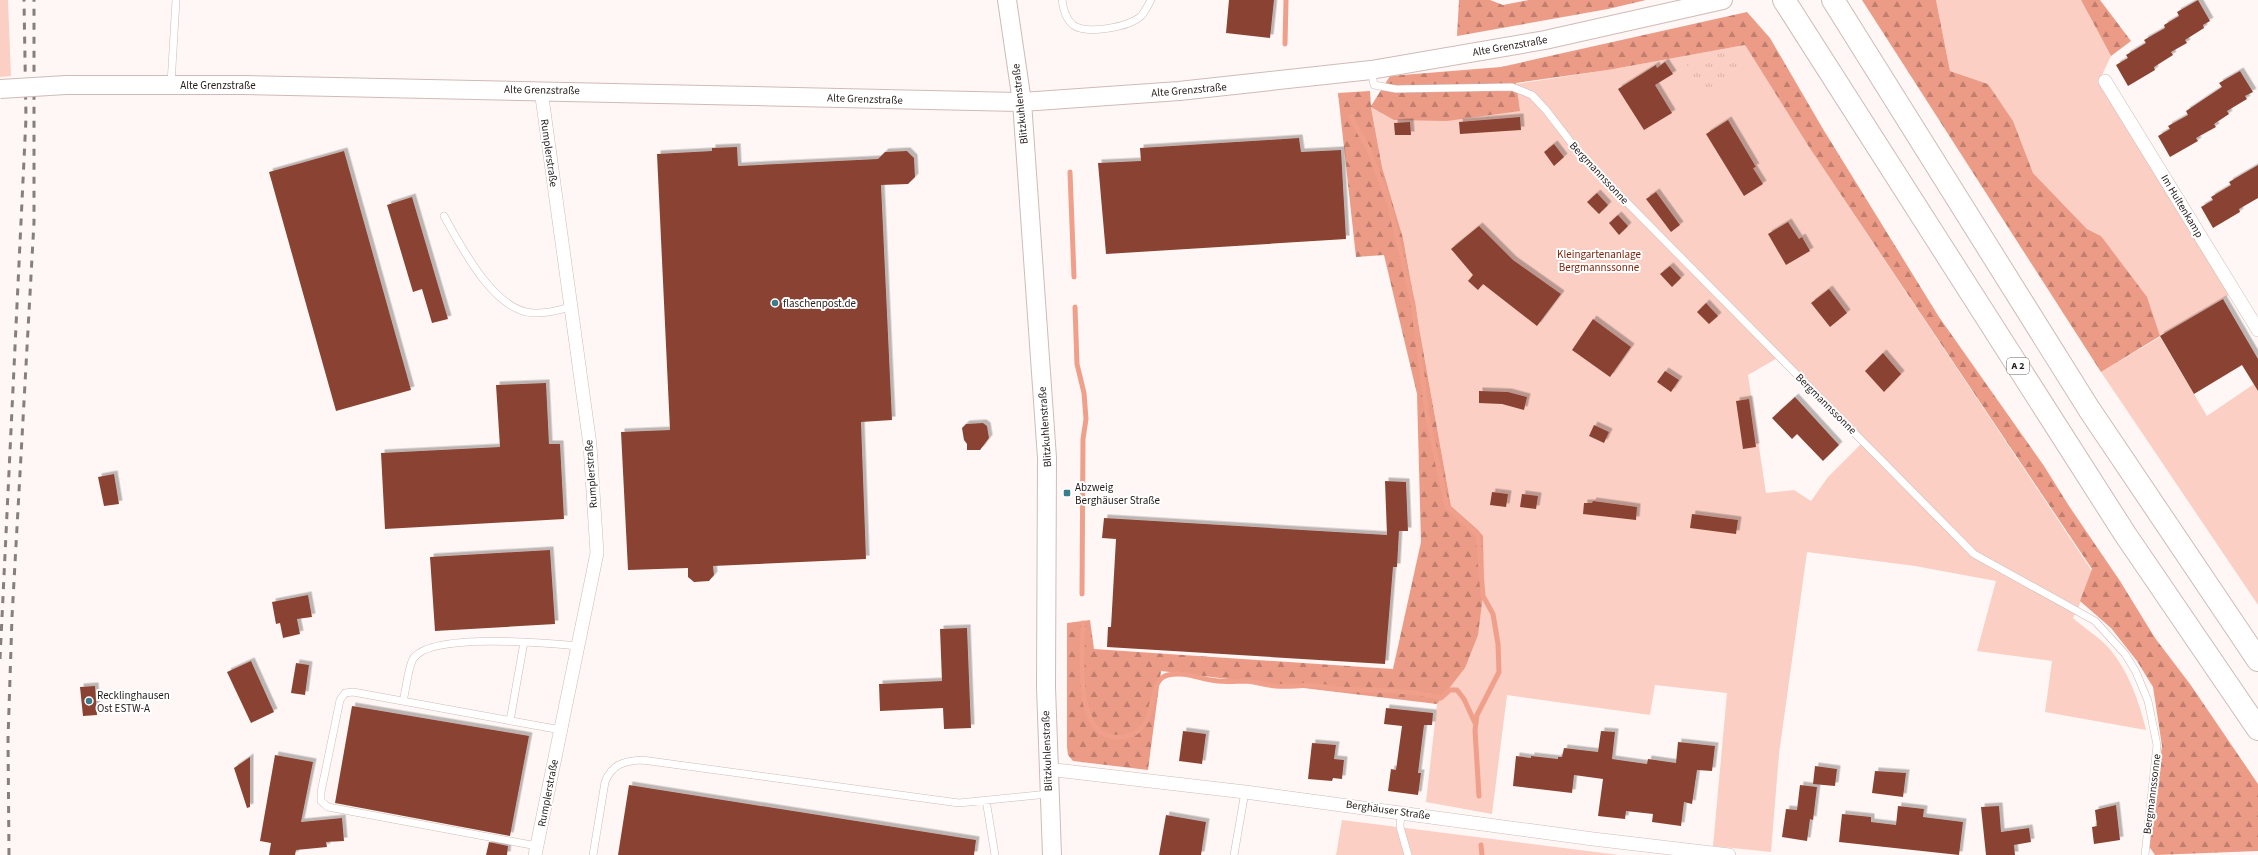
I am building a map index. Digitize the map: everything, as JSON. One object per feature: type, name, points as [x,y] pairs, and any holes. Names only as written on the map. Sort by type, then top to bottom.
[{"type":"highway","name":"A 2","points":[[1784,0],[2125,534],[2258,729]]},
{"type":"highway","points":[[1833,0],[2089,409],[2258,660]]},
{"type":"street","name":"Blitzkuhlenstraße","points":[[1007,0],[1022,102],[1048,458],[1046,672],[1047,769],[1052,855]]},
{"type":"street","name":"Alte Grenzstraße","points":[[0,90],[66,86],[171,85],[541,90],[1022,102],[1179,91],[1371,70],[1545,40],[1719,1]]},
{"type":"street","name":"Im Hultenkamp","points":[[2105,81],[2258,330]]},
{"type":"street","name":"Rumplerstraße","points":[[536,851],[597,553],[590,445],[541,90]]},
{"type":"street","name":"Berghäuser Straße","points":[[1047,769],[1245,792],[1593,839],[1729,855]]},
{"type":"lane","points":[[171,85],[176,0]]},
{"type":"lane","points":[[1062,0],[1064,11],[1073,25],[1086,30],[1124,25],[1141,16],[1151,0]]},
{"type":"lane","name":"Bergmannssonne","points":[[1371,70],[1374,85],[1396,89],[1512,87],[1532,95],[1546,110],[1583,158],[1974,554],[2095,621],[2125,654],[2136,672],[2148,701],[2156,738],[2157,745],[2145,855]]},
{"type":"lane","points":[[444,216],[478,275],[501,297],[518,310],[534,314],[570,308]]},
{"type":"lane","points":[[403,701],[413,659],[427,648],[458,643],[524,642],[578,646]]},
{"type":"lane","points":[[510,720],[524,642]]},
{"type":"lane","points":[[536,851],[328,807],[321,801],[340,700],[345,693],[353,692],[561,730]]},
{"type":"lane","points":[[593,855],[605,782],[609,772],[624,761],[642,760],[958,803],[1048,794]]},
{"type":"lane","points":[[1234,855],[1245,792]]},
{"type":"lane","points":[[986,800],[995,855]]},
{"type":"lane","points":[[1401,812],[1400,827],[1408,855]]},
{"type":"green space","points":[[0,0],[8,0],[11,76],[0,77]]},
{"type":"green space","points":[[1459,0],[1490,0],[1503,5],[1529,0],[1646,0],[1608,9],[1457,36]]},
{"type":"green space","points":[[1862,0],[1936,0],[1950,71],[1988,84],[2013,121],[2033,173],[2087,229],[2101,236],[2147,297],[2160,336],[2101,372]]},
{"type":"green space","points":[[1936,0],[2081,0],[2111,56],[2100,79],[2232,293],[2160,337],[2101,236],[2087,229],[2033,173],[2012,120],[1988,84],[1950,71]]},
{"type":"green space","points":[[2081,0],[2100,0],[2131,41],[2111,56]]},
{"type":"green space","points":[[1747,12],[1770,38],[1823,129],[1939,317],[2044,466],[2120,581],[2155,638],[2190,684],[2258,784],[2258,851],[2155,855],[2148,845],[2162,746],[2153,687],[2137,661],[2111,628],[2080,601],[2092,569],[1809,147],[1745,45],[1608,70],[1516,83],[1520,111],[1447,121],[1394,120],[1371,107],[1382,167],[1403,238],[1451,506],[1483,536],[1484,587],[1478,635],[1465,668],[1437,704],[1161,671],[1148,770],[1073,761],[1068,755],[1067,747],[1067,623],[1090,620],[1094,649],[1393,669],[1421,542],[1417,394],[1384,255],[1356,257],[1338,93],[1370,91],[1371,106],[1390,76],[1501,67]]},
{"type":"green space","name":"Kleingartenanlage Bergmannssonne","points":[[1745,45],[1809,147],[2092,571],[2073,618],[2105,644],[2116,657],[2128,677],[2140,708],[2146,730],[2045,712],[2052,661],[1977,651],[1996,581],[1915,566],[1807,552],[1779,754],[1771,852],[1713,846],[1727,693],[1655,685],[1650,715],[1507,695],[1492,814],[1426,802],[1437,704],[1465,668],[1477,529],[1451,506],[1403,238],[1382,167],[1371,106],[1608,70]],"holes":[[[1781,356],[1864,441],[1828,477],[1811,501],[1794,490],[1766,493],[1748,375]]]},
{"type":"green space","points":[[1736,50],[1745,67],[1703,94],[1685,61]]},
{"type":"green space","points":[[2160,337],[2207,416],[2254,384],[2258,391],[2258,605],[2101,372]]},
{"type":"green space","points":[[1342,820],[1619,855],[1336,855]]},
{"type":"building","points":[[1229,0],[1274,0],[1270,38],[1226,33]]},
{"type":"building","points":[[2198,0],[2210,21],[2203,25],[2204,28],[2185,40],[2187,43],[2171,52],[2173,55],[2154,67],[2155,70],[2128,86],[2116,65],[2128,58],[2126,55],[2146,43],[2144,40],[2165,28],[2164,25],[2179,16],[2177,12]]},
{"type":"building","points":[[1665,62],[1673,74],[1655,85],[1672,113],[1644,130],[1618,89],[1656,65],[1657,68]]},
{"type":"building","points":[[2240,71],[2253,92],[2245,96],[2247,99],[2227,111],[2229,114],[2214,124],[2216,127],[2196,138],[2198,141],[2170,157],[2158,136],[2170,129],[2168,126],[2188,115],[2186,111],[2222,87],[2219,83]]},
{"type":"building","points":[[1520,117],[1521,130],[1460,134],[1459,122]]},
{"type":"building","points":[[1728,120],[1756,167],[1753,168],[1763,184],[1744,196],[1706,134]]},
{"type":"building","points":[[1410,122],[1411,135],[1395,135],[1394,123]]},
{"type":"building","points":[[1299,138],[1301,152],[1341,150],[1346,239],[1106,254],[1098,163],[1141,161],[1140,148]]},
{"type":"building","points":[[1554,144],[1564,157],[1554,166],[1544,152]]},
{"type":"building","name":"flaschenpost.de","points":[[737,147],[738,166],[878,159],[885,152],[907,151],[914,158],[915,177],[908,184],[881,185],[892,420],[861,422],[866,559],[713,566],[714,575],[709,581],[694,582],[688,577],[688,568],[628,570],[621,432],[670,430],[657,154],[712,151],[712,148]]},
{"type":"building","points":[[344,151],[411,390],[336,411],[269,172]]},
{"type":"building","points":[[2258,165],[2258,198],[2239,209],[2240,212],[2213,228],[2201,207],[2213,200],[2211,197],[2231,185],[2229,182]]},
{"type":"building","points":[[1656,192],[1680,225],[1671,232],[1646,199]]},
{"type":"building","points":[[1597,193],[1608,205],[1599,214],[1587,202]]},
{"type":"building","points":[[412,197],[448,319],[432,323],[422,289],[413,292],[387,205]]},
{"type":"building","points":[[1618,215],[1628,226],[1619,235],[1609,223]]},
{"type":"building","points":[[1788,222],[1799,239],[1802,237],[1810,251],[1786,265],[1768,234]]},
{"type":"building","points":[[1479,226],[1513,260],[1561,294],[1537,326],[1483,284],[1478,290],[1468,281],[1473,275],[1451,249]]},
{"type":"building","points":[[1670,266],[1681,278],[1672,287],[1660,274]]},
{"type":"building","points":[[1829,289],[1847,313],[1830,327],[1811,303]]},
{"type":"building","points":[[2223,299],[2258,359],[2258,391],[2242,365],[2194,394],[2160,336]]},
{"type":"building","points":[[1706,303],[1718,316],[1709,324],[1697,312]]},
{"type":"building","points":[[1593,319],[1631,347],[1610,377],[1572,350]]},
{"type":"building","points":[[1883,353],[1901,374],[1884,392],[1865,371]]},
{"type":"building","points":[[1665,371],[1679,380],[1671,392],[1657,382]]},
{"type":"building","points":[[546,383],[549,444],[560,444],[564,519],[385,529],[381,453],[500,447],[496,385]]},
{"type":"building","points":[[1479,391],[1508,392],[1527,397],[1524,410],[1502,404],[1479,403]]},
{"type":"building","points":[[1795,397],[1839,445],[1823,461],[1797,434],[1792,439],[1772,418]]},
{"type":"building","points":[[1749,399],[1756,447],[1743,449],[1736,401]]},
{"type":"building","points":[[983,423],[987,426],[989,438],[980,450],[967,450],[967,444],[964,440],[962,428],[966,424]]},
{"type":"building","points":[[1594,425],[1609,432],[1604,443],[1589,436]]},
{"type":"building","points":[[114,474],[119,504],[104,506],[98,477]]},
{"type":"building","points":[[1385,481],[1406,482],[1408,531],[1399,531],[1397,567],[1393,567],[1385,664],[1107,647],[1108,627],[1111,627],[1116,539],[1102,538],[1104,518],[1387,535]]},
{"type":"building","points":[[1492,492],[1508,494],[1506,507],[1490,505]]},
{"type":"building","points":[[1522,494],[1538,496],[1536,509],[1520,507]]},
{"type":"building","points":[[1593,501],[1637,507],[1636,520],[1583,514],[1584,503],[1592,503]]},
{"type":"building","points":[[1692,514],[1738,520],[1736,534],[1690,528]]},
{"type":"building","points":[[550,550],[555,624],[435,631],[430,557]]},
{"type":"building","points":[[308,595],[312,617],[297,619],[300,634],[283,638],[280,623],[276,624],[272,602]]},
{"type":"building","points":[[967,628],[971,728],[944,729],[943,708],[880,711],[879,684],[942,681],[940,629]]},
{"type":"building","points":[[251,661],[274,712],[251,723],[227,672]]},
{"type":"building","points":[[296,663],[309,665],[305,695],[291,693]]},
{"type":"building","name":"Recklinghausen Ost ESTW-A","points":[[95,686],[97,715],[83,716],[80,687]]},
{"type":"building","points":[[352,706],[529,736],[510,836],[335,803]]},
{"type":"building","points":[[1386,708],[1433,713],[1432,725],[1424,725],[1418,773],[1421,773],[1418,795],[1388,791],[1391,769],[1396,770],[1402,726],[1384,724]]},
{"type":"building","points":[[1183,731],[1206,734],[1202,764],[1179,761]]},
{"type":"building","points":[[1601,731],[1615,732],[1612,759],[1647,764],[1648,759],[1676,763],[1678,742],[1715,746],[1712,771],[1697,770],[1692,804],[1684,802],[1681,826],[1652,822],[1653,814],[1626,811],[1625,819],[1598,816],[1603,779],[1574,775],[1572,793],[1513,786],[1516,756],[1558,759],[1558,757],[1562,757],[1564,748],[1598,752]]},
{"type":"building","points":[[1312,743],[1336,745],[1334,759],[1344,760],[1342,779],[1333,778],[1332,781],[1308,779]]},
{"type":"building","points":[[275,755],[313,762],[301,822],[342,818],[344,841],[326,842],[327,847],[296,850],[295,855],[269,855],[271,843],[260,841]]},
{"type":"building","points":[[250,757],[250,807],[247,808],[234,768]]},
{"type":"building","points":[[1815,766],[1837,769],[1835,786],[1813,784]]},
{"type":"building","points":[[1875,771],[1906,773],[1903,797],[1872,793]]},
{"type":"building","points":[[629,785],[976,840],[974,855],[618,855]]},
{"type":"building","points":[[1800,785],[1817,787],[1813,820],[1810,819],[1807,841],[1782,837],[1786,809],[1797,810]]},
{"type":"building","points":[[2116,805],[2120,840],[2094,844],[2092,827],[2097,826],[2095,810]]},
{"type":"building","points":[[1898,806],[1924,809],[1923,817],[1963,822],[1959,855],[1839,842],[1842,814],[1871,817],[1871,822],[1896,825]]},
{"type":"building","points":[[1999,806],[2001,832],[2029,828],[2031,842],[2014,845],[2015,855],[1986,855],[1981,807]]},
{"type":"building","points":[[1166,815],[1206,822],[1201,855],[1159,855]]},
{"type":"building","points":[[489,842],[508,846],[507,855],[486,855]]},
{"type":"waterway","points":[[1285,44],[1286,0]]},
{"type":"waterway","points":[[1351,117],[1369,150],[1389,203],[1413,304],[1427,414],[1447,507],[1478,535],[1483,596],[1493,614],[1498,644],[1499,672],[1477,715],[1475,730],[1479,796]]},
{"type":"waterway","points":[[1070,172],[1074,277]]},
{"type":"waterway","points":[[1075,307],[1077,364],[1084,393],[1086,419],[1083,439],[1082,594]]},
{"type":"waterway","points":[[1083,623],[1082,670],[1086,706],[1091,721],[1100,732],[1113,737],[1128,736],[1140,729],[1146,722],[1150,712],[1157,685],[1161,679],[1168,675],[1175,674],[1218,681],[1246,681],[1272,686],[1313,685],[1339,689],[1416,693],[1441,698],[1450,690],[1457,690],[1464,699],[1475,723]]},
{"type":"waterway","points":[[1481,845],[1482,855]]},
{"type":"railway","points":[[0,659],[26,118],[24,0]]},
{"type":"railway","points":[[9,855],[8,739],[12,617],[34,222],[34,0]]},
{"type":"place","name":"flaschenpost.de","points":[[775,303]]},
{"type":"place","name":"Abzweig Berghäuser Straße","points":[[1067,493]]},
{"type":"place","name":"Recklinghausen Ost ESTW-A","points":[[89,701]]}]
